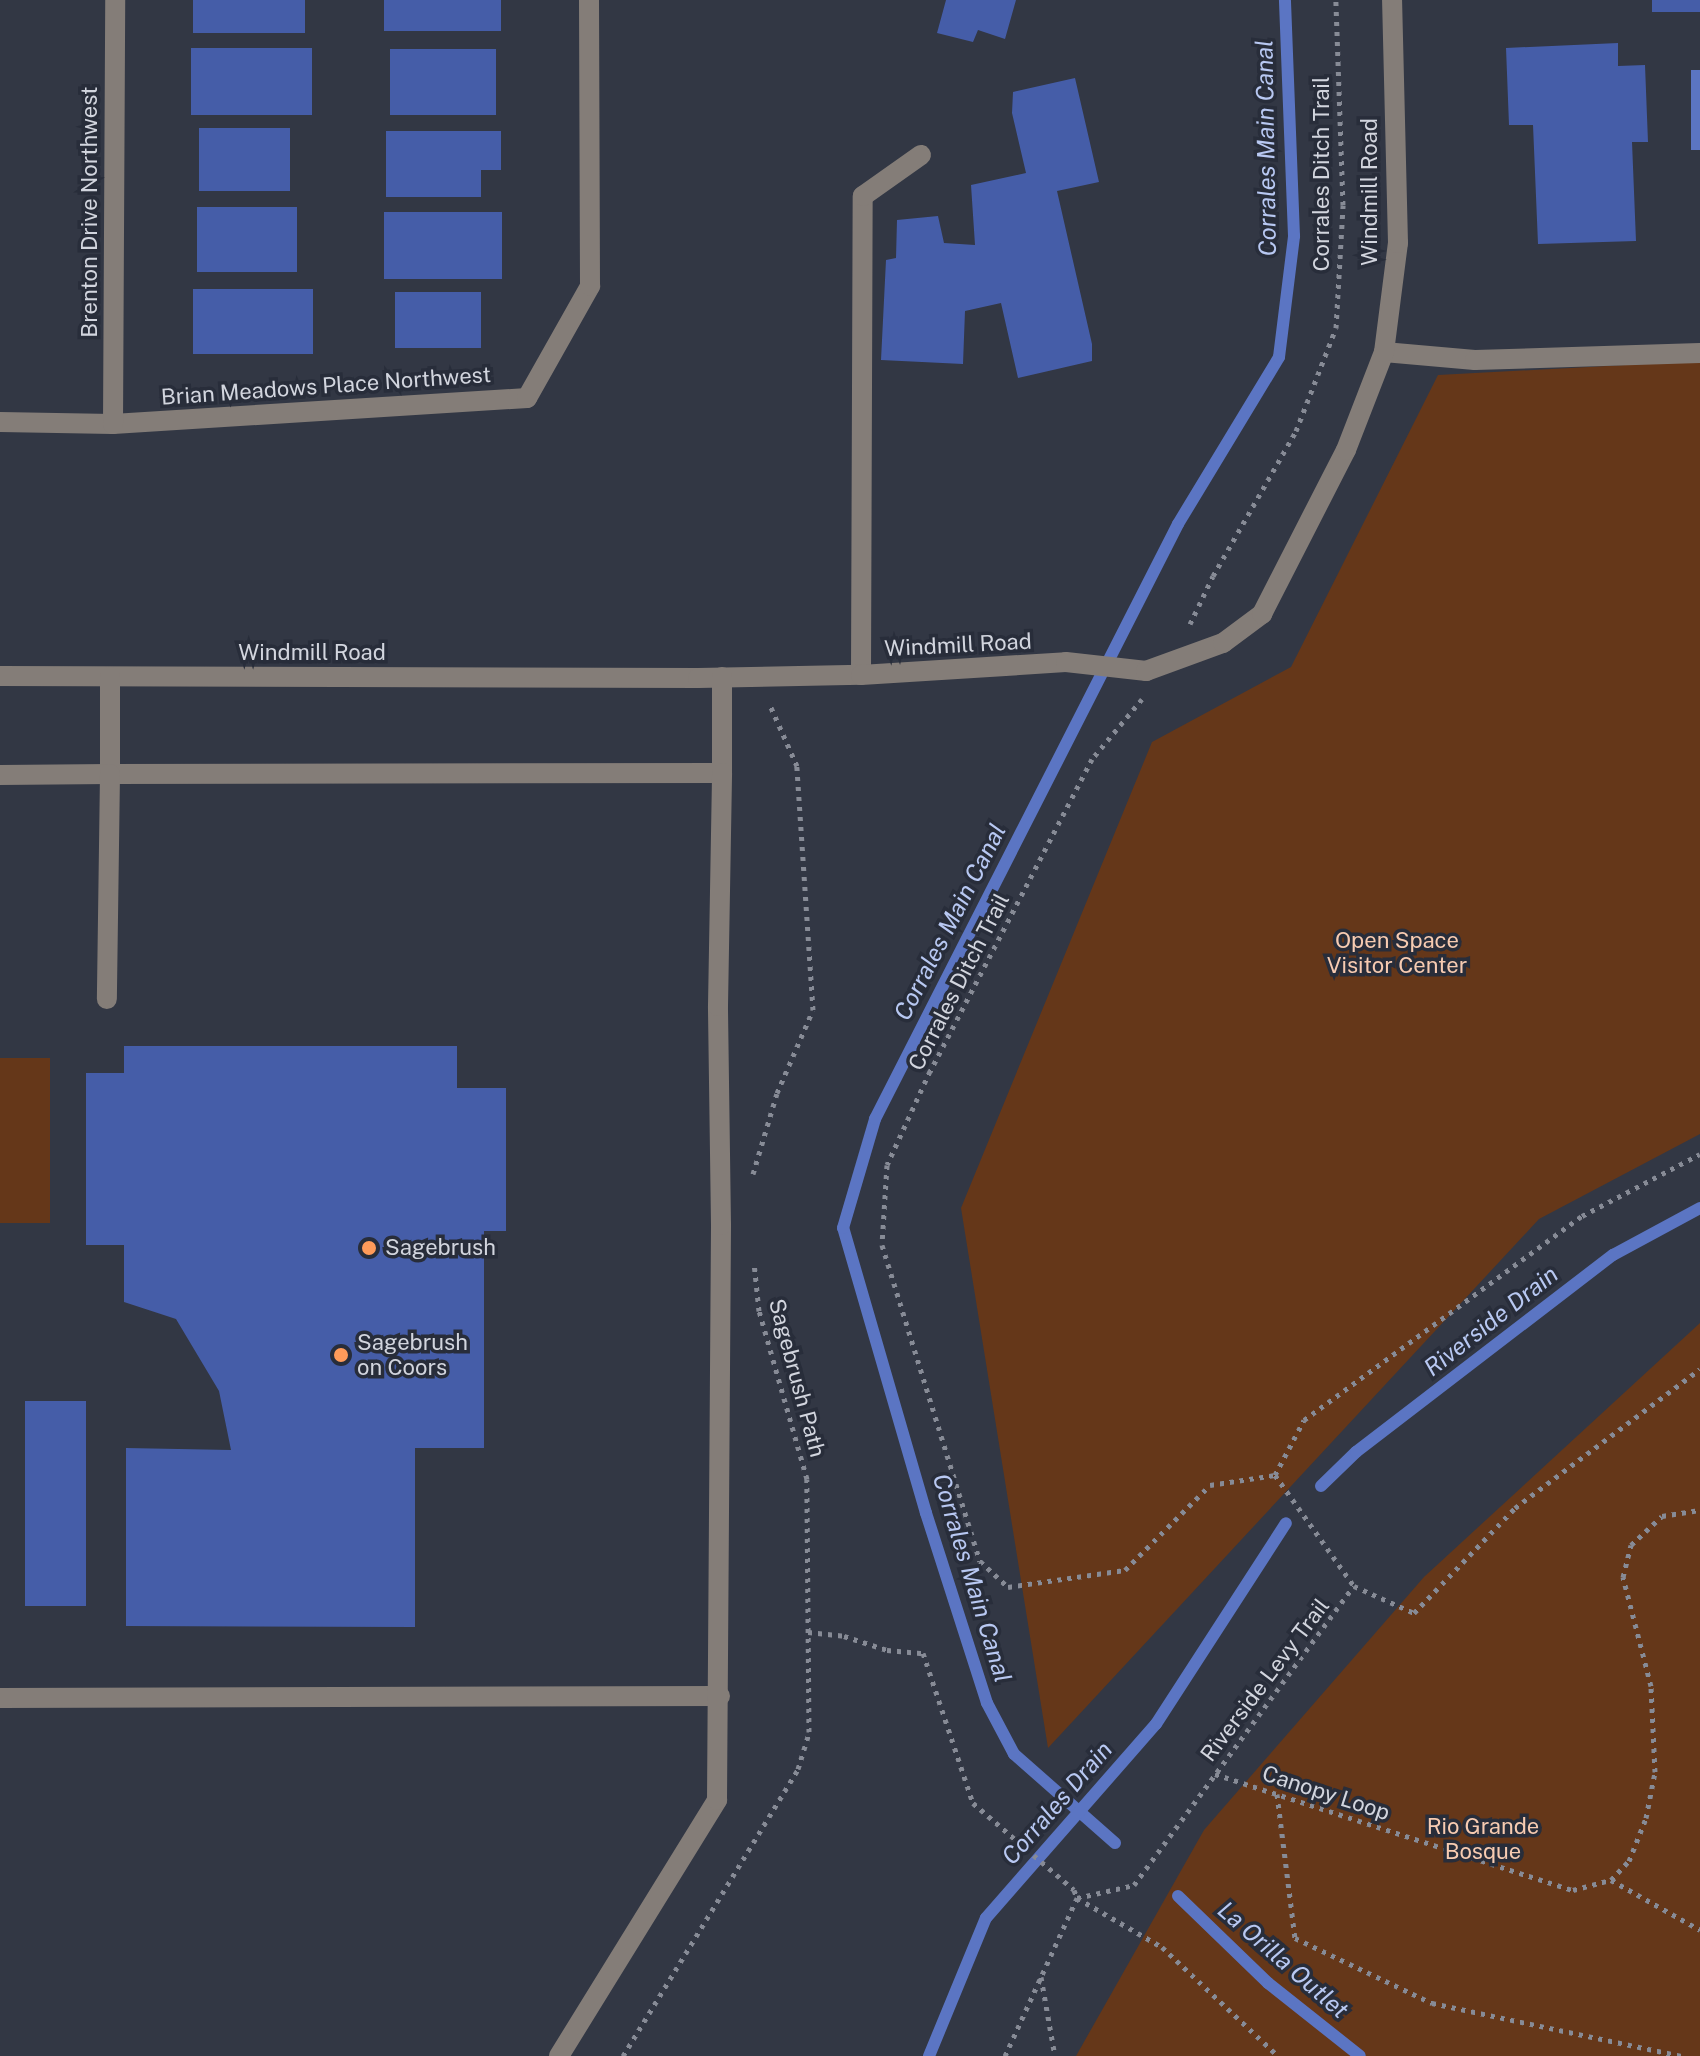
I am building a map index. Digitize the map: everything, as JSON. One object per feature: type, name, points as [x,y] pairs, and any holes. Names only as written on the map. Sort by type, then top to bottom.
[{"type":"street","name":"Brenton Drive Northwest","points":[[113,424],[115,0]]},
{"type":"street","name":"Brian Meadows Place Northwest","points":[[0,422],[113,424],[527,398],[590,286],[589,0]]},
{"type":"street","name":"Windmill Road","points":[[0,676],[765,677],[861,675],[1066,662],[1146,671],[1223,643],[1262,614],[1346,450],[1384,352],[1398,243],[1392,0]]},
{"type":"street","points":[[861,675],[863,196],[921,155]]},
{"type":"street","points":[[1384,352],[1475,360],[1700,353]]},
{"type":"street","points":[[107,999],[110,677]]},
{"type":"street","points":[[559,2056],[717,1800],[720,1696],[721,1105],[718,1006],[722,677]]},
{"type":"street","points":[[0,775],[722,773]]},
{"type":"street","points":[[0,1698],[720,1696]]},
{"type":"path","name":"Corrales Ditch Trail","points":[[1275,1475],[1210,1485],[1125,1570],[1008,1587],[980,1561],[882,1245],[887,1165],[930,1071],[1092,759],[1173,662],[1213,576],[1296,431],[1336,328],[1343,205],[1336,0]]},
{"type":"path","points":[[752,1182],[756,1155],[777,1093],[813,1010],[797,766],[771,711],[765,677]]},
{"type":"path","points":[[1354,1586],[1275,1475],[1304,1420],[1582,1216],[1700,1154]]},
{"type":"path","name":"Sagebrush Path","points":[[623,2056],[798,1769],[809,1732],[807,1479],[759,1311],[753,1253]]},
{"type":"path","name":"Riverside Levy Trail","points":[[1077,1898],[1134,1885],[1354,1586],[1414,1613],[1515,1508],[1700,1369]]},
{"type":"path","points":[[1700,1510],[1662,1516],[1631,1545],[1623,1577],[1651,1686],[1655,1772],[1641,1832],[1629,1861],[1611,1880],[1700,1930]]},
{"type":"path","points":[[808,1632],[844,1636],[887,1650],[923,1653],[973,1803],[1069,1886],[1077,1898],[1162,1947],[1278,2056]]},
{"type":"path","name":"Canopy Loop","points":[[1215,1774],[1573,1890],[1611,1880]]},
{"type":"path","points":[[1277,1794],[1295,1938],[1432,2003],[1681,2056]]},
{"type":"path","points":[[1005,2056],[1077,1898]]},
{"type":"path","points":[[1041,1976],[1055,2056]]},
{"type":"green space","name":"Open Space Visitor Center","points":[[1700,361],[1700,1134],[1539,1219],[1048,1748],[961,1208],[1152,742],[1291,667],[1438,375]]},
{"type":"green space","points":[[0,1058],[50,1058],[50,1223],[0,1223]]},
{"type":"green space","name":"Rio Grande Bosque","points":[[1700,1323],[1700,2056],[1076,2056],[1204,1830],[1424,1577]]},
{"type":"water","points":[[1691,70],[1700,70],[1700,150],[1691,150]]},
{"type":"building","points":[[193,0],[305,0],[305,33],[193,33]]},
{"type":"building","points":[[384,0],[501,0],[501,31],[384,31]]},
{"type":"building","points":[[946,0],[1016,0],[1005,39],[978,30],[973,42],[937,33]]},
{"type":"building","points":[[1652,0],[1700,0],[1700,12],[1652,12]]},
{"type":"building","points":[[1618,43],[1618,66],[1645,65],[1648,142],[1632,142],[1636,241],[1538,244],[1533,125],[1509,125],[1506,48]]},
{"type":"building","points":[[191,48],[312,48],[312,115],[191,115]]},
{"type":"building","points":[[390,49],[496,49],[496,115],[390,115]]},
{"type":"building","points":[[1075,78],[1099,182],[1057,191],[1092,344],[1092,361],[1018,378],[1001,303],[965,311],[963,364],[881,360],[886,260],[896,258],[897,220],[938,216],[944,243],[975,245],[971,185],[1026,173],[1012,113],[1013,92]]},
{"type":"building","points":[[199,128],[290,128],[290,191],[199,191]]},
{"type":"building","points":[[386,131],[501,131],[501,170],[481,170],[481,197],[386,197]]},
{"type":"building","points":[[197,207],[297,207],[297,272],[197,272]]},
{"type":"building","points":[[384,212],[502,212],[502,279],[384,279]]},
{"type":"building","points":[[193,289],[313,289],[313,354],[193,354]]},
{"type":"building","points":[[395,292],[481,292],[481,348],[395,348]]},
{"type":"building","name":"Sagebrush on Coors","points":[[124,1046],[457,1046],[457,1088],[506,1088],[506,1231],[484,1231],[484,1448],[415,1448],[415,1627],[126,1626],[126,1448],[231,1450],[219,1391],[176,1319],[124,1302],[124,1245],[86,1245],[86,1073],[124,1073]]},
{"type":"building","points":[[25,1401],[86,1401],[86,1606],[25,1606]]},
{"type":"waterway","name":"Corrales Main Canal","points":[[1115,1843],[1014,1754],[987,1703],[926,1513],[843,1228],[875,1119],[1178,524],[1279,357],[1294,236],[1285,0]]},
{"type":"waterway","name":"Riverside Drain","points":[[1321,1486],[1356,1452],[1613,1255],[1700,1208]]},
{"type":"waterway","name":"Corrales Drain","points":[[929,2056],[986,1918],[1156,1724],[1286,1523]]},
{"type":"waterway","name":"La Orilla Outlet","points":[[1178,1896],[1268,1983],[1360,2056]]},
{"type":"place","name":"Sagebrush","points":[[369,1248]]},
{"type":"place","name":"Sagebrush on Coors","points":[[341,1355]]}]
